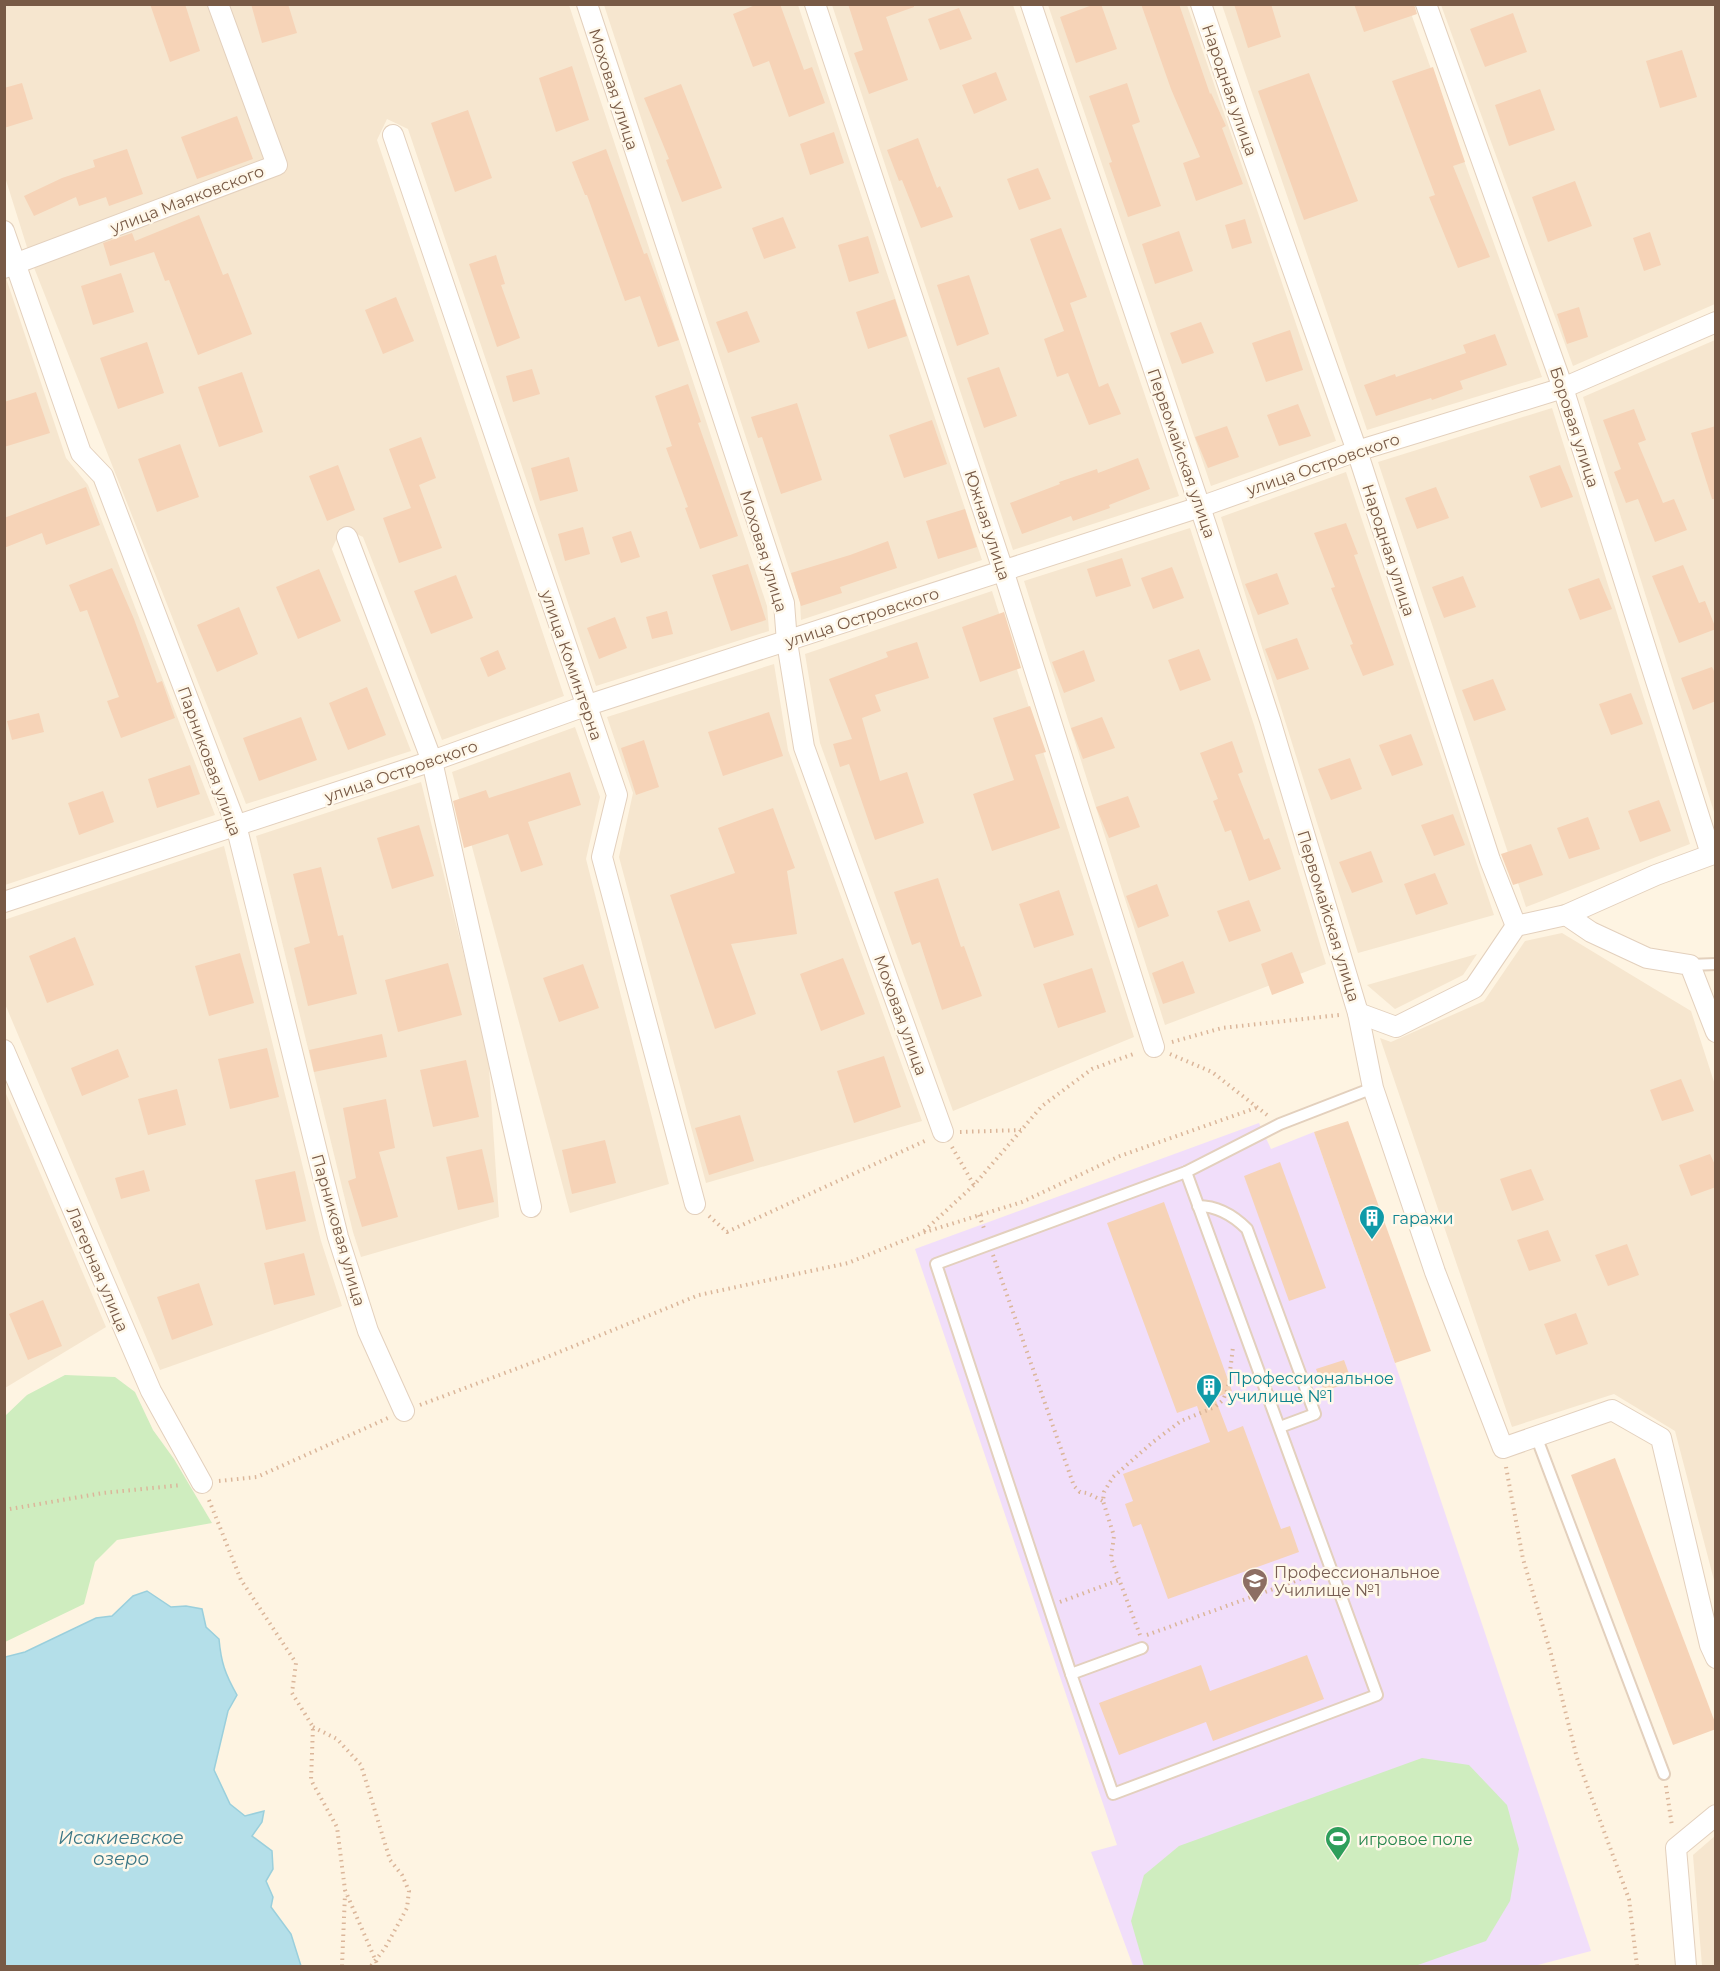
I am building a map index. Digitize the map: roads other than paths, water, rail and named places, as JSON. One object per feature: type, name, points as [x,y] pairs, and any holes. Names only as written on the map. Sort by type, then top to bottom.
[{"type":"street","name":"улица Маяковского","points":[[10,267],[277,165],[218,4]]},
{"type":"street","name":"Моховая улица","points":[[587,4],[784,603],[787,642],[804,747],[943,1132]]},
{"type":"street","name":"Южная улица","points":[[815,4],[1003,570],[1154,1047]]},
{"type":"street","name":"Первомайская улица","points":[[1031,4],[1270,720],[1358,1012],[1373,1088],[1435,1272],[1503,1448],[1536,1436]]},
{"type":"street","name":"Народная улица","points":[[1201,4],[1357,451],[1490,860],[1516,926]]},
{"type":"street","name":"Боровая улица","points":[[1426,4],[1563,388],[1713,853]]},
{"type":"street","name":"улица Коминтерна","points":[[393,135],[617,795],[602,857],[695,1204]]},
{"type":"street","name":"Парниковая улица","points":[[4,231],[10,267],[81,453],[102,476],[236,825],[338,1237],[368,1331],[404,1411]]},
{"type":"street","name":"улица Островского","points":[[4,902],[432,761],[585,706],[1200,507],[1357,451],[1563,388],[1716,322]]},
{"type":"street","points":[[347,537],[432,761],[531,1207]]},
{"type":"street","points":[[1358,1012],[1396,1027],[1474,988],[1516,926],[1566,915],[1656,875],[1713,853]]},
{"type":"street","points":[[1566,915],[1591,932],[1647,958],[1690,965],[1716,1032]]},
{"type":"street","name":"Лагерная улица","points":[[4,1050],[151,1391],[201,1483]]},
{"type":"street","points":[[1536,1436],[1612,1410],[1661,1438],[1710,1645],[1716,1658]]},
{"type":"street","points":[[1686,1966],[1676,1848],[1716,1815]]},
{"type":"lane","points":[[1690,965],[1716,964]]},
{"type":"lane","points":[[1186,1172],[1377,1695],[1113,1794],[1048,1606],[936,1264],[1186,1172],[1280,1124],[1373,1088]]},
{"type":"lane","points":[[1198,1206],[1211,1206],[1238,1220],[1247,1229],[1315,1414],[1280,1427]]},
{"type":"lane","points":[[1536,1436],[1664,1774]]},
{"type":"lane","points":[[1071,1674],[1142,1648]]},
{"type":"water","name":"Исакиевское озеро","points":[[147,1591],[171,1607],[186,1606],[202,1609],[206,1627],[219,1639],[224,1668],[237,1695],[228,1711],[214,1770],[230,1804],[245,1816],[264,1811],[262,1822],[252,1836],[272,1851],[273,1869],[266,1881],[273,1897],[271,1907],[291,1934],[301,1966],[5,1966],[5,1657],[25,1652],[96,1618],[112,1616],[133,1596]]},
{"type":"place","name":"гаражи","points":[[1372,1241]]},
{"type":"place","name":"Профессиональное училище №1","points":[[1209,1410]]},
{"type":"place","name":"Профессиональное Училище №1","points":[[1255,1604]]},
{"type":"place","name":"игровое поле","points":[[1338,1862]]}]
